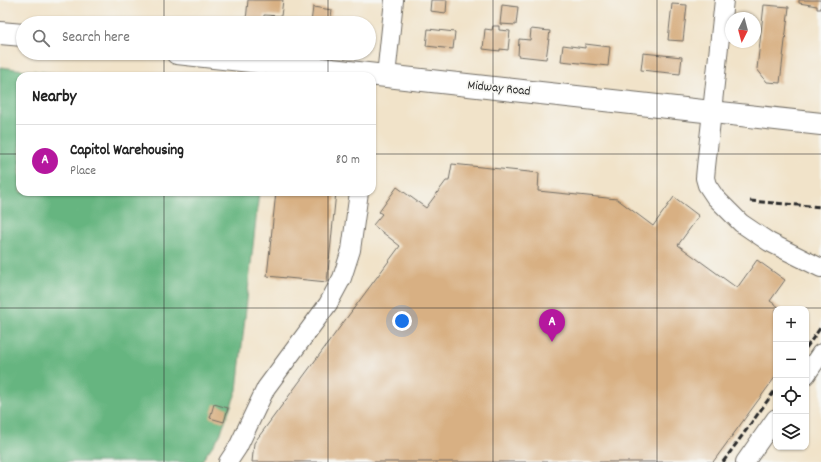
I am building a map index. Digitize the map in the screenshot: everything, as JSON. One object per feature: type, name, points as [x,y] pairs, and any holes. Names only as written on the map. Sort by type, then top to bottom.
[{"type":"main road","points":[[0,32],[16,34]]},
{"type":"main road","name":"Midway Road","points":[[239,60],[346,72]]},
{"type":"main road","name":"Midway Road","points":[[376,75],[821,124]]},
{"type":"street","points":[[374,72],[394,0]]},
{"type":"street","points":[[724,0],[705,178],[707,185],[715,197],[741,222],[769,242],[821,268]]},
{"type":"street","points":[[228,462],[238,447],[266,388],[328,304],[342,278],[350,250],[358,196]]},
{"type":"street","points":[[809,371],[821,353]]},
{"type":"street","points":[[745,462],[773,422]]},
{"type":"green space","points":[[0,67],[42,72],[16,72],[16,196],[259,196],[237,390],[220,435],[201,462],[0,462]]},
{"type":"building","points":[[248,0],[283,0],[281,16],[246,16]]},
{"type":"building","points":[[431,0],[447,0],[446,13],[430,11]]},
{"type":"building","points":[[799,0],[821,0],[821,9],[817,9],[817,6],[799,3]]},
{"type":"building","points":[[672,4],[687,5],[683,41],[668,40]]},
{"type":"building","points":[[502,5],[518,7],[516,25],[500,24]]},
{"type":"building","points":[[764,5],[789,7],[780,83],[767,82],[757,69],[759,48],[761,48]]},
{"type":"building","points":[[313,7],[332,10],[331,16],[312,16]]},
{"type":"building","points":[[493,26],[499,26],[499,30],[510,31],[508,50],[500,49],[500,51],[483,49],[485,29],[492,30]]},
{"type":"building","points":[[428,29],[455,32],[453,49],[426,46]]},
{"type":"building","points":[[531,29],[550,31],[546,59],[518,56],[519,39],[530,40]]},
{"type":"building","points":[[585,44],[610,47],[608,66],[561,61],[563,45],[585,48]]},
{"type":"building","points":[[643,53],[682,57],[680,74],[641,70]]},
{"type":"building","points":[[452,164],[539,173],[538,191],[617,199],[653,226],[674,197],[699,216],[678,245],[737,288],[757,260],[785,280],[770,301],[778,306],[773,306],[773,380],[713,462],[252,462],[254,443],[400,246],[373,225],[382,214],[379,212],[397,187],[426,208],[446,181],[449,181]]},
{"type":"building","points":[[276,196],[336,196],[327,282],[267,276]]},
{"type":"building","points":[[214,404],[228,408],[224,422],[210,418]]},
{"type":"railway","points":[[750,201],[821,207]]},
{"type":"railway","points":[[809,344],[821,327]]},
{"type":"railway","points":[[723,462],[773,393]]},
{"type":"place","name":"Capitol Warehousing","points":[[552,342]]}]
